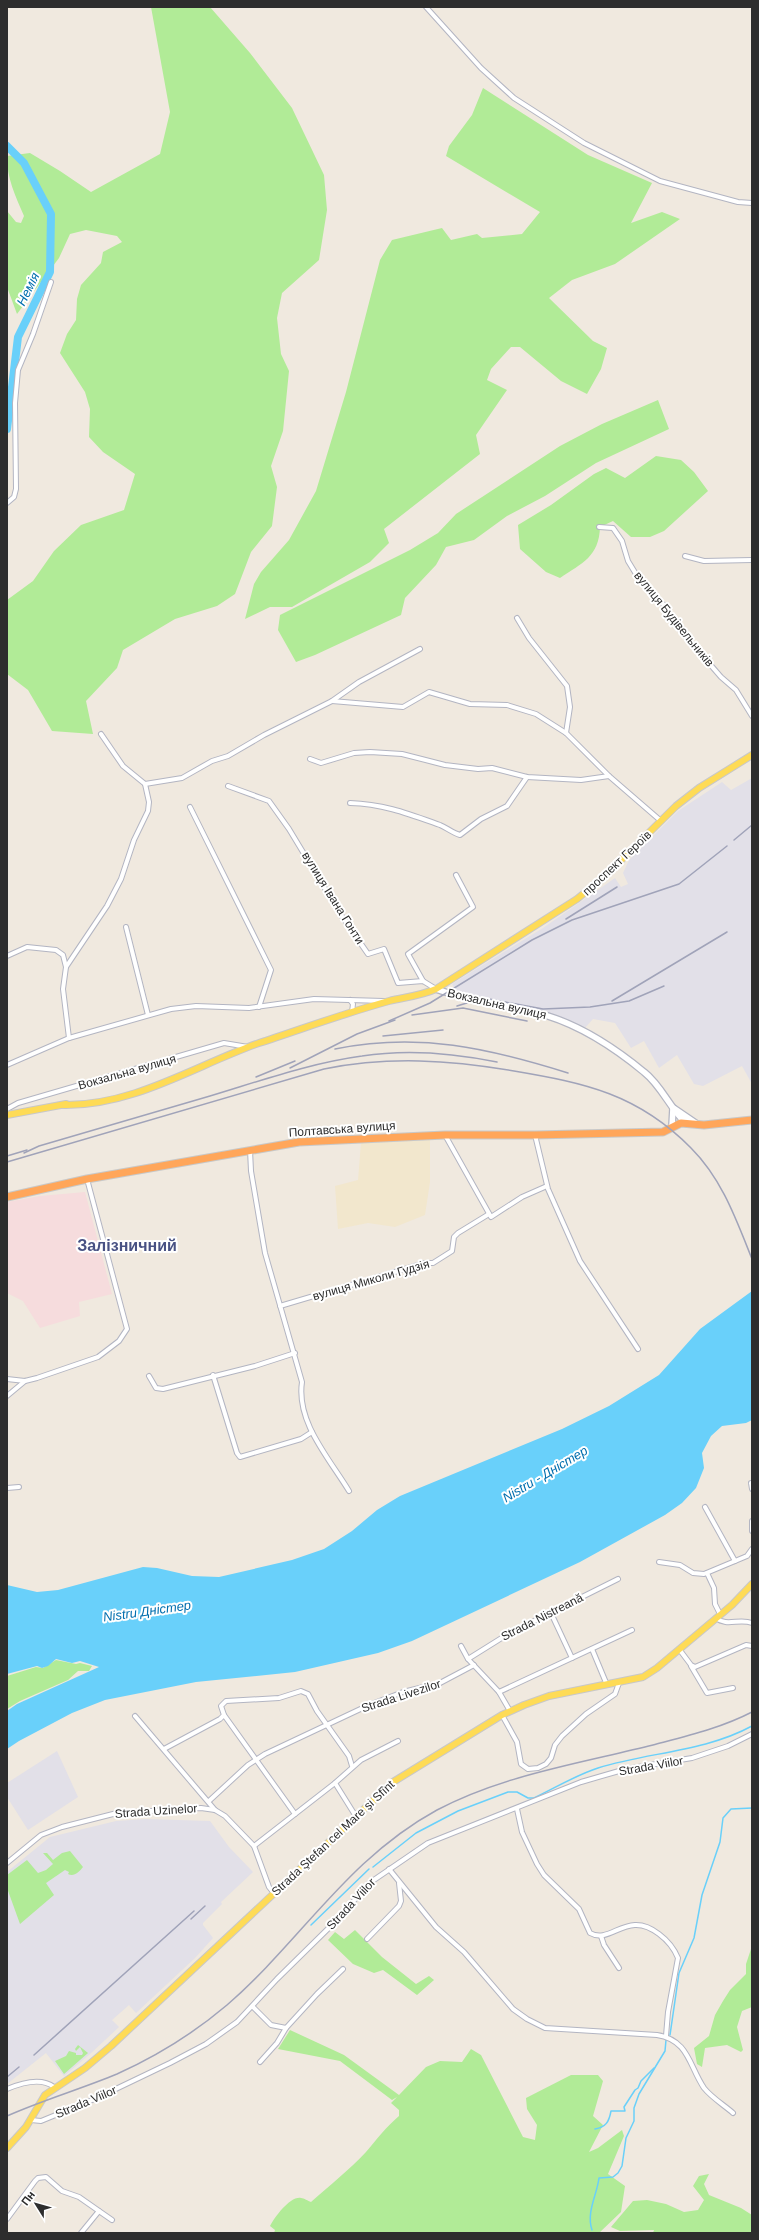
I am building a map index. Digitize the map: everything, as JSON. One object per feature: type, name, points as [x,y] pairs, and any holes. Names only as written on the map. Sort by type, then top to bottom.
[{"type":"highway","points":[[683,1123],[697,1124],[752,1120]]},
{"type":"highway","name":"Полтавська вулиця","points":[[7,1197],[87,1179],[299,1142],[445,1134],[535,1135],[663,1132],[672,1126],[683,1123]]},
{"type":"main road","name":"проспект Героїв","points":[[436,989],[577,899],[604,877],[661,820],[699,788],[752,755]]},
{"type":"main road","name":"Вокзальна вулиця","points":[[7,1115],[64,1105],[97,1102],[123,1096],[162,1084],[249,1048],[390,1001],[422,995],[436,989],[462,997],[548,1016],[590,1035],[646,1073],[663,1091],[683,1123]]},
{"type":"main road","name":"Вокзальна вулиця","points":[[673,1108],[697,1124]]},
{"type":"main road","points":[[672,1126],[673,1108]]},
{"type":"main road","name":"Strada Ştefan cel Mare şi Sfînt","points":[[7,2148],[32,2120],[45,2095],[54,2087],[84,2068],[111,2046],[355,1815],[404,1774],[510,1711],[549,1696],[643,1677],[718,1616],[752,1584]]},
{"type":"street","points":[[426,7],[481,68],[514,98],[584,143],[660,181],[738,202],[752,203]]},
{"type":"street","points":[[7,503],[14,497],[16,489],[15,404],[18,370],[33,334],[51,282]]},
{"type":"street","name":"вулиця Будівельників","points":[[599,527],[613,528],[617,533],[628,561],[639,579],[663,604],[675,624],[721,677],[736,690],[752,716]]},
{"type":"street","points":[[685,556],[704,561],[752,560]]},
{"type":"street","points":[[517,618],[529,638],[567,686],[570,707],[566,733]]},
{"type":"street","points":[[145,784],[182,778],[212,761],[228,756],[264,735],[332,701],[359,682],[420,649]]},
{"type":"street","points":[[332,701],[375,703],[403,707],[429,692],[470,704],[507,705],[536,714],[566,733],[609,776],[661,820]]},
{"type":"street","points":[[66,968],[107,906],[121,879],[134,840],[148,811],[149,802],[145,784],[123,766],[101,734]]},
{"type":"street","points":[[310,759],[321,762],[354,753],[402,754],[445,765],[492,768],[527,777],[580,780],[609,776]]},
{"type":"street","points":[[350,803],[373,804],[386,807],[444,826],[460,835],[482,819],[507,806],[527,777]]},
{"type":"street","name":"вулиця Івана Гонти","points":[[228,786],[269,802],[289,829],[341,915],[368,954],[384,949],[398,983],[423,981]]},
{"type":"street","points":[[190,807],[271,970],[259,1007]]},
{"type":"street","points":[[436,989],[423,981],[408,954],[473,907],[456,875]]},
{"type":"street","points":[[126,927],[148,1015]]},
{"type":"street","points":[[7,956],[27,947],[56,950],[63,955],[66,968],[63,989],[69,1038]]},
{"type":"street","points":[[7,1065],[69,1038],[171,1009],[196,1006],[259,1007],[314,999],[390,1001]]},
{"type":"street","points":[[350,1000],[353,1004],[352,1013]]},
{"type":"street","name":"Вокзальна вулиця","points":[[7,1109],[18,1103],[224,1043],[249,1048]]},
{"type":"street","points":[[445,1134],[490,1215]]},
{"type":"street","points":[[535,1135],[547,1186],[580,1261],[638,1349]]},
{"type":"street","points":[[250,1150],[251,1171],[265,1253],[302,1382],[301,1400],[304,1417],[349,1491]]},
{"type":"street","points":[[7,1396],[25,1381],[98,1357],[119,1341],[127,1329],[87,1179]]},
{"type":"street","name":"вулиця Миколи Гудзія","points":[[280,1306],[425,1264],[433,1263],[452,1251],[454,1237],[458,1232],[522,1197],[547,1186]]},
{"type":"street","points":[[149,1376],[156,1388],[162,1389],[255,1366],[294,1353]]},
{"type":"street","points":[[214,1375],[237,1453],[240,1457],[301,1439],[312,1432]]},
{"type":"street","points":[[7,1379],[25,1381]]},
{"type":"street","points":[[751,1483],[752,1489]]},
{"type":"street","points":[[7,1488],[19,1487]]},
{"type":"street","points":[[705,1507],[735,1561]]},
{"type":"street","points":[[752,1521],[752,1531]]},
{"type":"street","points":[[659,1562],[680,1565],[693,1573],[707,1573],[747,1556],[752,1549]]},
{"type":"street","points":[[707,1573],[714,1588],[714,1601],[718,1616],[723,1622],[742,1620],[752,1624]]},
{"type":"street","name":"Strada Nistreană","points":[[468,1658],[499,1639],[618,1579]]},
{"type":"street","points":[[551,1613],[572,1658]]},
{"type":"street","points":[[499,1692],[632,1630]]},
{"type":"street","points":[[691,1665],[698,1666],[746,1645],[752,1646]]},
{"type":"street","points":[[461,1646],[468,1658],[499,1692],[510,1711]]},
{"type":"street","points":[[592,1649],[607,1685]]},
{"type":"street","points":[[679,1649],[691,1665],[707,1693],[733,1688]]},
{"type":"street","name":"Strada Livezilor","points":[[209,1801],[255,1760],[327,1724],[390,1697],[440,1684],[474,1665]]},
{"type":"street","points":[[502,1716],[517,1742],[520,1760],[524,1768],[534,1769],[544,1766],[551,1758],[553,1748],[562,1736],[581,1719],[615,1694],[619,1683]]},
{"type":"street","points":[[295,1814],[224,1715],[221,1706],[226,1701],[279,1698],[298,1691],[304,1691],[308,1694],[317,1711],[349,1756],[352,1766]]},
{"type":"street","points":[[164,1749],[220,1719],[224,1715]]},
{"type":"street","points":[[135,1716],[209,1801],[215,1810]]},
{"type":"street","name":"Strada Viilor","points":[[32,2120],[40,2121],[82,2104],[182,2057],[206,2044],[237,2022],[253,2007],[277,1978],[341,1916],[368,1884],[412,1852],[437,1838],[504,1811],[517,1809],[583,1782],[626,1769],[692,1758],[728,1746],[752,1734]]},
{"type":"street","points":[[254,1846],[335,1783],[352,1766],[376,1751],[398,1741]]},
{"type":"street","points":[[335,1783],[355,1815]]},
{"type":"street","name":"Strada Uzinelor","points":[[7,1863],[41,1835],[96,1817],[117,1813],[191,1808],[215,1810],[225,1816],[254,1846],[273,1892]]},
{"type":"street","points":[[517,1809],[522,1832],[540,1869],[579,1909],[590,1933],[601,1936],[625,1926],[647,1925],[664,1938],[676,1951],[678,1958],[668,2012],[666,2036]]},
{"type":"street","points":[[389,1869],[436,1927],[464,1952],[514,2009],[527,2019],[545,2028],[666,2036],[675,2041],[685,2052],[708,2092],[733,2113]]},
{"type":"street","points":[[367,1939],[399,1906],[399,1883]]},
{"type":"street","points":[[601,1936],[604,1945],[620,1968]]},
{"type":"street","points":[[260,2062],[277,2043],[286,2028],[317,1994],[343,1969]]},
{"type":"street","points":[[253,2007],[271,2025],[286,2028]]},
{"type":"street","points":[[7,2089],[21,2084],[41,2081],[54,2087]]},
{"type":"street","points":[[7,2218],[35,2181],[42,2177],[49,2179],[62,2191],[78,2197],[112,2220]]},
{"type":"street","points":[[81,2233],[99,2211]]},
{"type":"shaded area","points":[[752,778],[752,1084],[742,1066],[703,1086],[694,1084],[677,1055],[659,1068],[644,1041],[631,1048],[615,1023],[593,1019],[585,1028],[554,1015],[459,996],[452,984],[543,928],[615,878],[621,887],[628,884],[623,873],[629,860],[678,811],[722,782],[731,790]]},
{"type":"shaded area","points":[[430,1140],[430,1182],[425,1215],[395,1227],[368,1223],[338,1229],[335,1186],[358,1180],[361,1143]]},
{"type":"shaded area","points":[[85,1192],[112,1294],[79,1302],[80,1316],[40,1328],[23,1301],[7,1293],[7,1202],[40,1196]]},
{"type":"shaded area","points":[[57,1751],[78,1797],[28,1830],[7,1797],[7,1783]]},
{"type":"shaded area","points":[[146,1819],[210,1821],[229,1847],[253,1872],[221,1902],[222,1904],[203,1923],[213,1938],[195,1958],[136,2013],[129,2005],[112,2020],[119,2027],[90,2054],[64,2076],[46,2053],[7,2084],[7,1872],[50,1837],[116,1821]]},
{"type":"green space","points":[[151,7],[210,7],[250,53],[292,108],[324,175],[327,210],[319,260],[282,293],[277,318],[281,354],[289,371],[283,431],[271,466],[277,487],[272,526],[251,552],[235,594],[217,606],[175,619],[123,650],[117,668],[86,701],[93,734],[52,731],[28,690],[7,674],[7,600],[33,581],[54,551],[81,525],[124,510],[135,474],[103,452],[89,437],[90,409],[85,392],[60,353],[67,334],[76,320],[77,299],[81,285],[101,263],[103,252],[122,242],[117,236],[86,230],[70,234],[59,258],[17,314],[7,287],[7,211],[16,222],[21,223],[24,216],[10,180],[7,156],[30,153],[91,192],[160,154],[170,112]]},
{"type":"green space","points":[[483,88],[588,155],[652,183],[631,223],[662,212],[680,219],[615,264],[572,280],[549,298],[593,341],[607,348],[601,369],[587,394],[561,381],[520,347],[511,347],[491,369],[487,380],[507,390],[476,435],[480,454],[384,529],[389,543],[370,562],[292,607],[270,607],[245,619],[254,584],[261,572],[289,540],[316,491],[346,392],[380,260],[392,240],[442,228],[451,240],[477,234],[482,238],[522,234],[540,212],[446,156],[449,146],[472,115]]},
{"type":"green space","points":[[658,400],[669,429],[596,463],[545,496],[507,516],[474,540],[446,547],[436,565],[405,598],[401,615],[315,655],[296,662],[278,630],[280,615],[410,550],[438,533],[456,514],[560,446],[602,424]]},
{"type":"green space","points":[[656,456],[681,460],[694,472],[708,491],[664,531],[650,537],[631,537],[613,521],[600,527],[596,546],[588,558],[560,578],[546,572],[520,549],[518,525],[551,505],[594,474],[606,468],[625,478]]},
{"type":"green space","points":[[56,1660],[92,1666],[89,1671],[78,1671],[68,1680],[20,1701],[7,1709],[7,1676],[36,1667],[43,1668]]},
{"type":"green space","points":[[70,1851],[83,1867],[72,1875],[68,1874],[69,1872],[65,1870],[46,1883],[54,1895],[20,1924],[7,1888],[7,1875],[27,1860],[38,1873],[46,1870],[53,1864],[43,1853],[47,1853],[53,1860],[62,1853]]},
{"type":"green space","points":[[355,1930],[382,1957],[416,1984],[429,1976],[434,1980],[417,1995],[383,1970],[374,1973],[353,1964],[328,1940],[335,1932],[344,1939]]},
{"type":"green space","points":[[752,1946],[752,2007],[742,2011],[737,2027],[743,2050],[741,2052],[727,2045],[705,2048],[702,2067],[697,2064],[694,2048],[709,2036],[715,2015],[723,2001],[730,1990],[746,1974],[746,1964]]},
{"type":"green space","points":[[290,2030],[344,2055],[399,2095],[426,2067],[440,2061],[462,2062],[471,2049],[481,2055],[523,2137],[535,2140],[537,2125],[527,2109],[526,2098],[571,2075],[598,2075],[603,2081],[593,2116],[603,2125],[589,2152],[598,2148],[622,2130],[624,2136],[608,2174],[625,2186],[621,2212],[599,2233],[274,2233],[275,2230],[270,2226],[279,2213],[292,2200],[302,2198],[311,2202],[346,2172],[399,2116],[399,2110],[391,2103],[397,2097],[392,2100],[340,2061],[278,2049]]},
{"type":"green space","points":[[78,2045],[88,2053],[64,2074],[55,2061],[66,2056],[69,2051],[76,2053],[76,2055],[82,2055],[83,2053],[80,2047],[76,2051],[75,2049]]},
{"type":"green space","points":[[709,2174],[704,2184],[709,2195],[741,2208],[752,2215],[752,2233],[653,2233],[654,2230],[620,2231],[611,2227],[633,2201],[647,2200],[666,2204],[684,2212],[698,2210],[704,2200],[693,2186],[699,2176]]},
{"type":"water","points":[[752,1291],[752,1420],[746,1423],[722,1426],[711,1436],[702,1453],[704,1468],[696,1488],[682,1503],[665,1515],[580,1562],[412,1641],[378,1653],[295,1672],[196,1682],[105,1700],[72,1713],[7,1749],[7,1711],[17,1704],[99,1667],[80,1661],[72,1663],[56,1659],[48,1666],[42,1668],[37,1666],[7,1674],[7,1585],[37,1592],[58,1590],[143,1567],[157,1568],[192,1576],[219,1577],[292,1560],[324,1549],[352,1531],[377,1510],[400,1496],[562,1429],[609,1406],[659,1375],[700,1329]]},
{"type":"waterway","name":"Немія","points":[[7,146],[24,163],[51,214],[50,272],[18,337],[7,429]]},
{"type":"waterway","points":[[373,1867],[416,1833],[458,1811],[508,1792],[517,1792],[528,1798],[534,1798],[598,1768],[715,1741],[734,1735],[752,1726]]},
{"type":"waterway","points":[[670,2035],[679,1973],[694,1938],[702,1895],[720,1842],[723,1818],[731,1809],[752,1808]]},
{"type":"waterway","points":[[311,1925],[369,1869]]},
{"type":"waterway","points":[[592,2230],[590,2217],[599,2178],[613,2177],[618,2173],[622,2166],[626,2138],[634,2121],[634,2108],[639,2094],[665,2051],[666,2040]]},
{"type":"waterway","points":[[595,2129],[602,2127],[606,2123],[611,2111],[625,2111],[624,2107],[635,2090],[638,2088],[641,2081],[654,2068]]},
{"type":"railway","points":[[734,840],[752,825]]},
{"type":"railway","points":[[389,1021],[430,1003],[532,940],[572,920],[679,884],[727,846]]},
{"type":"railway","points":[[566,919],[617,887]]},
{"type":"railway","points":[[612,1001],[727,932]]},
{"type":"railway","points":[[457,1006],[483,998],[543,1009],[590,1007],[629,1001],[664,986]]},
{"type":"railway","points":[[412,1015],[463,1008],[527,1021]]},
{"type":"railway","points":[[290,1068],[357,1034],[395,1020]]},
{"type":"railway","points":[[383,1036],[443,1030]]},
{"type":"railway","points":[[335,1049],[366,1044],[396,1042],[453,1045],[510,1056],[568,1073]]},
{"type":"railway","points":[[24,1153],[39,1146],[285,1073],[343,1059],[379,1054],[412,1052],[447,1054],[497,1062]]},
{"type":"railway","points":[[256,1077],[295,1061]]},
{"type":"railway","points":[[7,1162],[324,1069],[372,1062],[396,1061],[443,1062],[490,1067],[564,1080],[587,1086],[630,1103],[651,1115],[671,1130],[702,1160],[720,1186],[752,1259]]},
{"type":"railway","points":[[7,1156],[27,1150]]},
{"type":"railway","points":[[7,2116],[117,2074],[161,2052],[202,2025],[227,2005],[254,1980],[326,1902],[377,1852],[405,1830],[437,1810],[462,1798],[515,1779],[570,1764],[691,1735],[728,1723],[752,1712]]},
{"type":"railway","points":[[191,1919],[205,1906]]},
{"type":"railway","points":[[34,2055],[194,1911]]},
{"type":"railway","points":[[7,2077],[19,2067]]},
{"type":"district","name":"Залізничний","points":[[127,1245]]},
{"type":"water label","name":"Nistru - Дністер","points":[[545,1474]]},
{"type":"water label","name":"Nistru Дністер","points":[[147,1611]]}]
